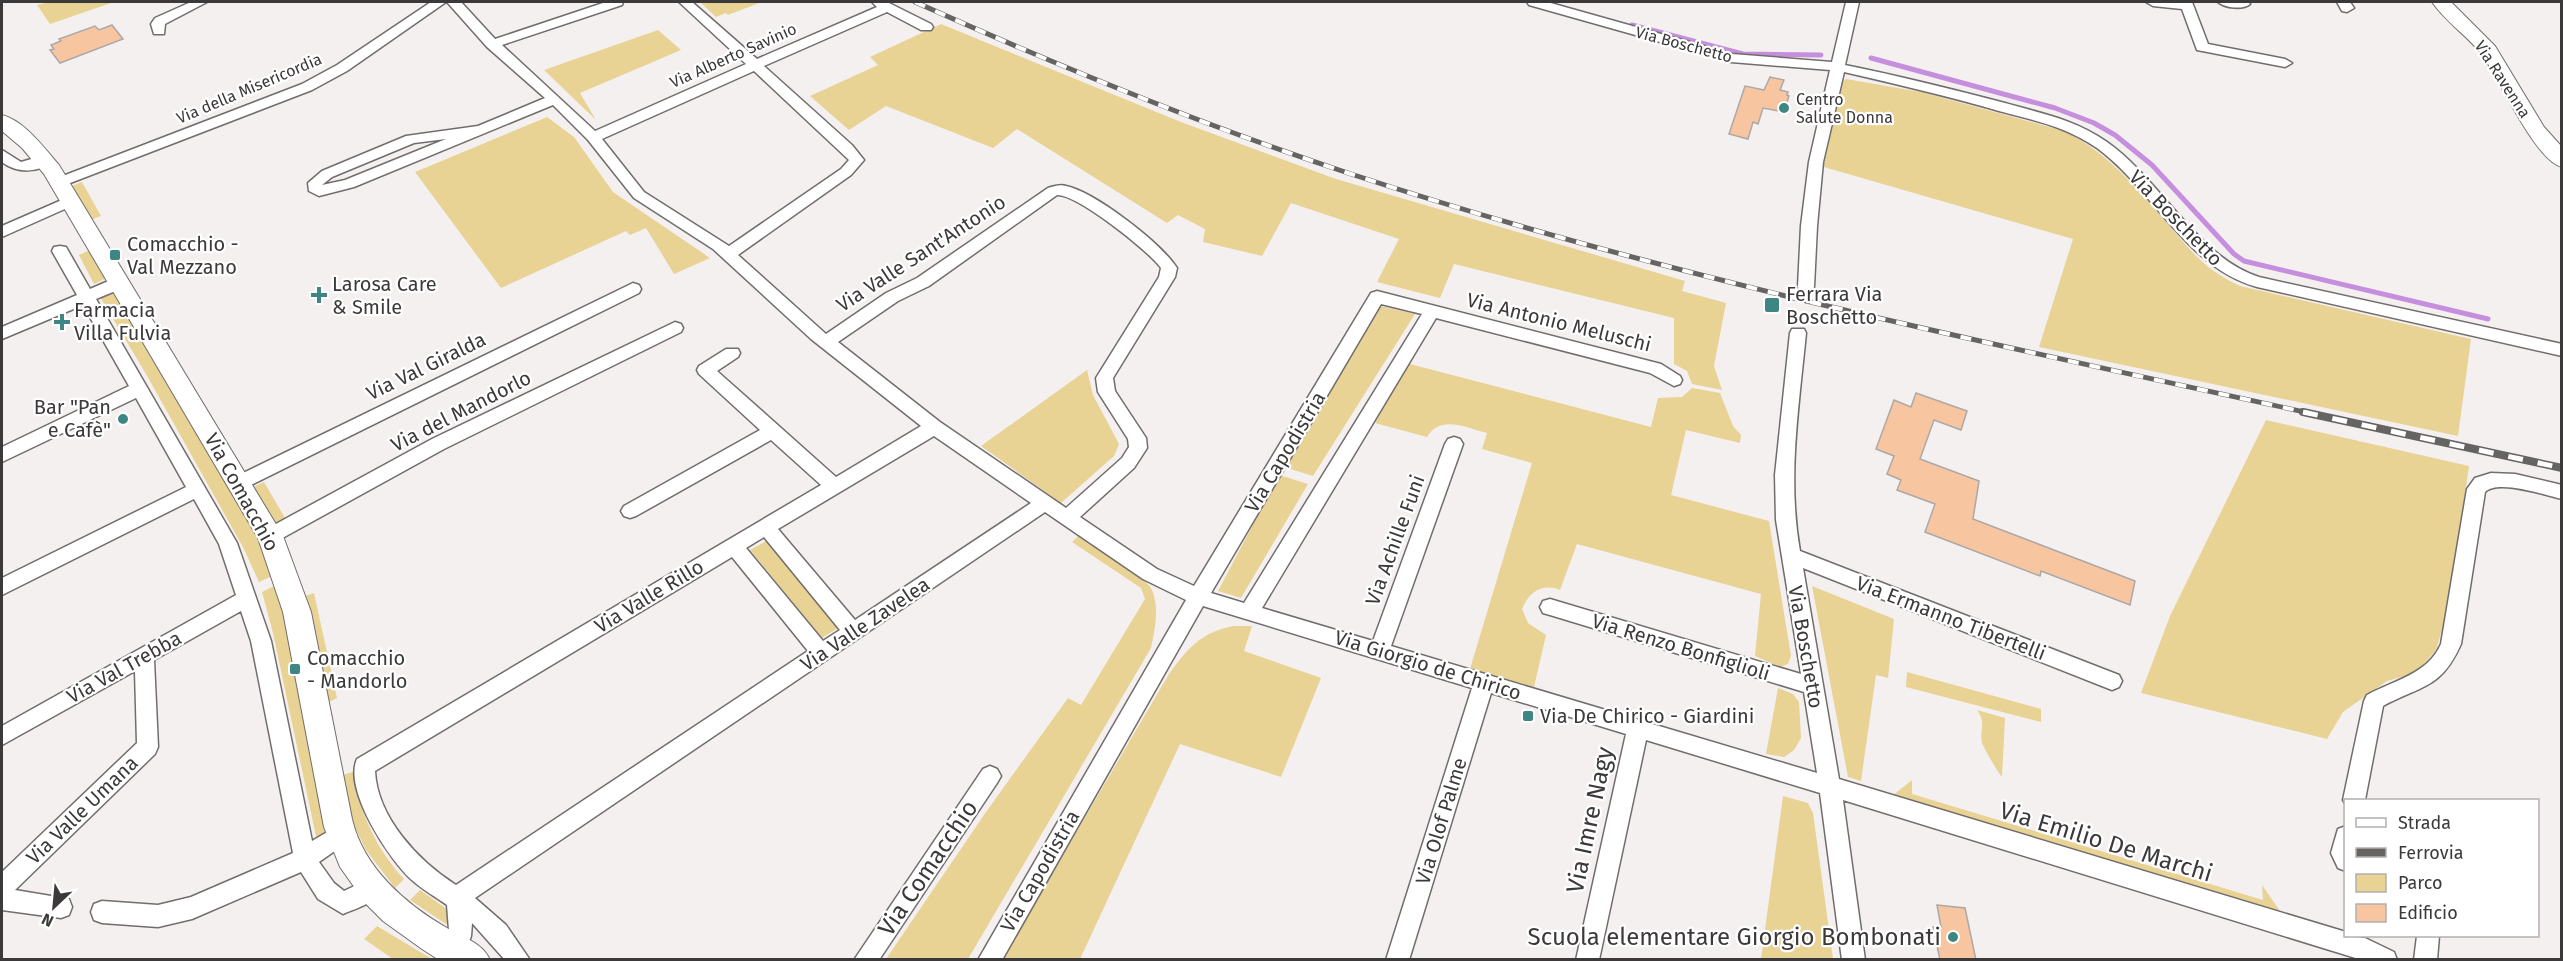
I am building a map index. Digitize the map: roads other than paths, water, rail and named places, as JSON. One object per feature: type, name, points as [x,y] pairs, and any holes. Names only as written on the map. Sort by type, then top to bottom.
[{"type":"main road","name":"Via Ravenna","points":[[2441,2],[2488,50],[2536,130],[2562,161]]},
{"type":"main road","name":"Via Comacchio","points":[[2,121],[29,143],[45,160],[270,536],[297,612],[341,834],[350,855],[373,888],[415,927],[464,955]]},
{"type":"street","points":[[159,30],[158,24],[167,16],[200,2]]},
{"type":"street","name":"Via della Misericordia","points":[[2,232],[65,192],[319,81],[439,2]]},
{"type":"street","points":[[454,2],[492,44],[555,99],[593,137],[639,195],[718,245],[825,342],[934,427],[1045,503]]},
{"type":"street","points":[[492,44],[617,2]]},
{"type":"street","points":[[685,2],[846,147],[857,160],[852,168],[728,254]]},
{"type":"street","name":"Via Boschetto","points":[[1534,2],[1731,58],[1751,61],[1815,63],[1837,67],[1923,85],[2053,120],[2082,132],[2125,164],[2206,253],[2220,266],[2237,275],[2257,282],[2562,350]]},
{"type":"street","points":[[1806,287],[1809,226],[1816,162],[1852,2]]},
{"type":"street","points":[[2153,2],[2187,4],[2202,47],[2285,63]]},
{"type":"street","points":[[2225,2],[2243,4]]},
{"type":"street","name":"Via Alberto Savinio","points":[[593,137],[882,4],[926,27]]},
{"type":"street","points":[[478,130],[411,139],[320,178],[314,188],[327,191],[555,99]]},
{"type":"street","points":[[2,155],[15,167],[21,168],[45,160]]},
{"type":"street","points":[[365,158],[375,173]]},
{"type":"street","name":"Via Valle Sant'Antonio","points":[[825,342],[895,294],[923,282],[1053,191],[1070,192],[1120,224],[1162,257],[1169,268],[1167,276],[1104,378],[1107,392],[1137,438],[1138,448],[1128,463],[1067,518]]},
{"type":"street","name":"Via Comacchio","points":[[60,251],[88,295],[228,543],[261,641],[305,859],[326,891],[343,903],[373,888]]},
{"type":"street","points":[[2,333],[119,283]]},
{"type":"street","name":"Via Val Giralda","points":[[239,483],[633,289]]},
{"type":"street","name":"Via Capodistria","points":[[989,960],[1198,597],[1377,297],[1432,311]]},
{"type":"street","points":[[1249,612],[1432,311]]},
{"type":"street","name":"Via Antonio Meluschi","points":[[1432,311],[1655,368],[1674,380]]},
{"type":"street","name":"Via del Mandorlo","points":[[270,536],[438,444],[675,328]]},
{"type":"street","name":"Via Boschetto","points":[[1798,333],[1783,495],[1790,555],[1830,786],[1854,960]]},
{"type":"street","points":[[732,353],[705,370],[834,486]]},
{"type":"street","points":[[2,455],[140,388]]},
{"type":"street","name":"Via Valle Rillo","points":[[458,897],[421,873],[405,858],[367,790],[363,777],[364,766],[934,427]]},
{"type":"street","points":[[630,511],[772,431]]},
{"type":"street","name":"Via Achille Funi","points":[[1378,651],[1454,444]]},
{"type":"street","points":[[2354,799],[2374,701],[2423,680],[2446,659],[2451,644],[2478,483],[2484,480],[2503,480],[2562,492]]},
{"type":"street","points":[[2,587],[198,489]]},
{"type":"street","name":"Via Giorgio de Chirico","points":[[1045,503],[1159,580],[1198,597],[1830,786]]},
{"type":"street","name":"Via Valle Zavelea","points":[[458,897],[1045,503]]},
{"type":"street","points":[[766,527],[853,632]]},
{"type":"street","points":[[734,546],[821,653]]},
{"type":"street","name":"Via Ermanno Tibertelli","points":[[1790,555],[2112,681]]},
{"type":"street","name":"Via Val Trebba","points":[[2,736],[247,598]]},
{"type":"street","name":"Via Renzo Bonfiglioli","points":[[1550,608],[1813,686]]},
{"type":"street","name":"Via Valle Umana","points":[[2,887],[148,747],[144,656]]},
{"type":"street","name":"Via Olof Palme","points":[[1398,960],[1484,682]]},
{"type":"street","name":"Via Imre Nagy","points":[[1587,960],[1638,728]]},
{"type":"street","name":"Via Comacchio","points":[[866,960],[990,776]]},
{"type":"street","name":"Via Emilio De Marchi","points":[[1830,786],[2344,936]]},
{"type":"street","points":[[102,912],[145,916],[171,915],[255,883],[305,859],[341,834]]},
{"type":"street","points":[[458,897],[464,955]]},
{"type":"street","points":[[458,897],[484,918],[519,960]]},
{"type":"street","points":[[2,899],[61,907]]},
{"type":"street","name":"Via Emilio De Marchi","points":[[2349,937],[2366,942],[2386,960]]},
{"type":"street","points":[[2425,960],[2428,937]]},
{"type":"waterway","points":[[1632,25],[1743,54],[1821,55]]},
{"type":"waterway","points":[[1871,58],[2055,108],[2094,123],[2115,135],[2152,165],[2234,254],[2244,261],[2488,319]]},
{"type":"railway","points":[[915,2],[1022,49],[1185,115],[1351,174],[1469,211],[1588,245],[1827,306],[2309,413]]},
{"type":"railway","points":[[2303,412],[2562,468]]},
{"type":"place","name":"Centro Salute Donna","points":[[1784,108]]},
{"type":"place","name":"Comacchio - Val Mezzano","points":[[115,255]]},
{"type":"place","name":"Larosa Care & Smile","points":[[319,295]]},
{"type":"place","name":"Ferrara Via Boschetto","points":[[1772,305]]},
{"type":"place","name":"Farmacia Villa Fulvia","points":[[62,322]]},
{"type":"place","name":"Bar \"Pan e Cafè\"","points":[[123,419]]},
{"type":"place","name":"Comacchio - Mandorlo","points":[[295,669]]},
{"type":"place","name":"Via De Chirico - Giardini","points":[[1528,716]]},
{"type":"place","name":"Scuola elementare Giorgio Bombonati","points":[[1953,937]]}]
